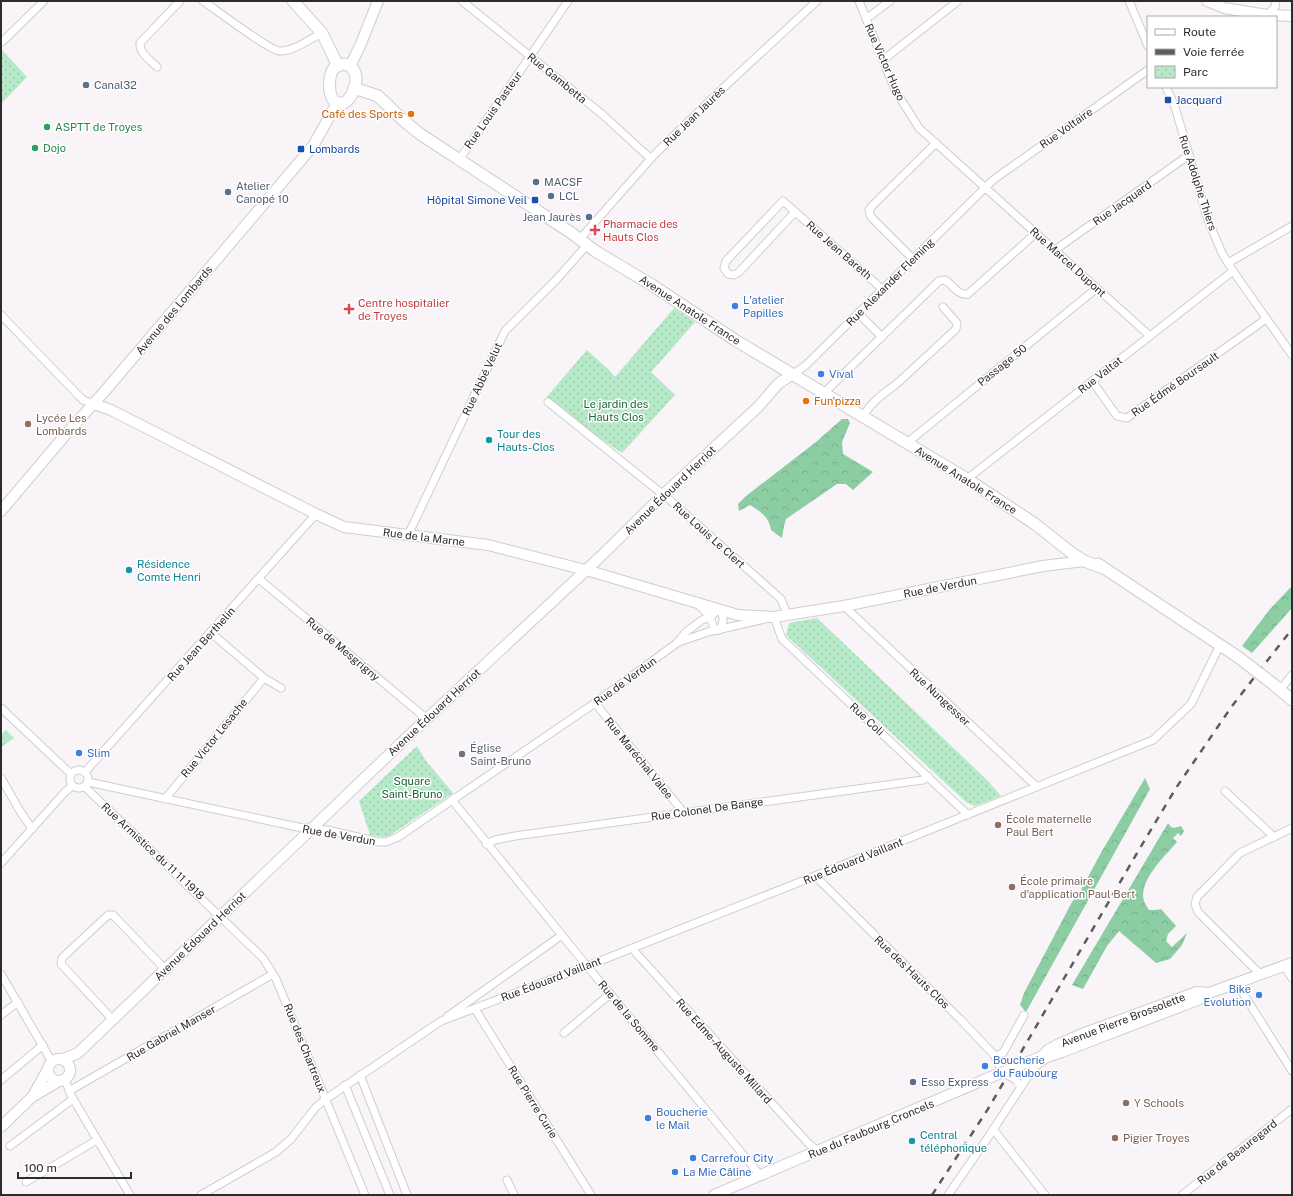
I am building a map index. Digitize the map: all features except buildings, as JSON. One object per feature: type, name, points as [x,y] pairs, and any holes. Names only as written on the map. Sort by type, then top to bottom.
[{"type":"main road","points":[[294,1],[322,33],[338,66]]},
{"type":"main road","points":[[344,64],[350,66],[355,74],[354,88],[347,102],[342,104],[337,103],[331,98],[329,92],[332,72],[338,66],[344,64]]},
{"type":"main road","name":"Avenue Anatole France","points":[[354,88],[378,96],[420,134],[584,242],[595,251],[669,296],[735,340],[967,479],[1035,524],[1068,542],[1080,556],[1103,568],[1220,645],[1285,692]]},
{"type":"street","points":[[2,42],[44,1]]},
{"type":"street","points":[[157,67],[142,54],[139,48],[140,43],[180,1]]},
{"type":"street","points":[[203,1],[257,39],[277,51],[294,47],[322,33]]},
{"type":"street","points":[[350,66],[360,46],[378,1]]},
{"type":"street","name":"Rue Gambetta","points":[[462,1],[603,115],[650,158]]},
{"type":"street","name":"Rue Louis Pasteur","points":[[459,160],[568,1]]},
{"type":"street","name":"Rue Jean Jaurès","points":[[584,242],[650,158],[817,1]]},
{"type":"street","name":"Rue Victor Hugo","points":[[859,1],[895,90],[906,110],[919,128],[985,188]]},
{"type":"street","points":[[866,19],[890,1]]},
{"type":"street","points":[[883,60],[958,1]]},
{"type":"street","points":[[1129,1],[1147,44]]},
{"type":"street","points":[[1207,1],[1224,8],[1268,15],[1292,16]]},
{"type":"street","points":[[1268,15],[1275,7],[1276,1]]},
{"type":"street","name":"Rue Voltaire","points":[[985,188],[993,180],[1147,71]]},
{"type":"street","name":"Rue Adolphe Thiers","points":[[1166,88],[1176,107],[1208,220],[1228,263],[1232,271],[1292,355]]},
{"type":"street","name":"Avenue des Lombards","points":[[1,511],[313,146],[337,103]]},
{"type":"street","points":[[913,259],[871,218],[869,210],[936,143]]},
{"type":"street","name":"Rue Jacquard","points":[[1055,250],[1189,156]]},
{"type":"street","name":"Rue Marcel Dupont","points":[[985,188],[1150,336]]},
{"type":"street","name":"Rue Alexander Fleming","points":[[793,374],[805,366],[882,288],[985,188]]},
{"type":"street","name":"Rue Jean Bareth","points":[[795,212],[739,272],[734,275],[728,274],[724,268],[726,261],[783,201],[882,288]]},
{"type":"street","points":[[1228,263],[1292,226]]},
{"type":"street","points":[[824,393],[939,281],[945,280],[959,293],[963,295],[968,294],[1036,233]]},
{"type":"street","name":"Rue Abbé Velut","points":[[408,535],[505,331],[557,279],[584,242]]},
{"type":"street","name":"Rue Valtat","points":[[967,479],[1232,271]]},
{"type":"street","name":"Passage 50","points":[[907,443],[1097,288]]},
{"type":"street","points":[[863,416],[871,404],[898,382],[956,329],[957,323],[942,307]]},
{"type":"street","points":[[858,313],[882,336]]},
{"type":"street","points":[[1,315],[83,400],[94,404]]},
{"type":"street","name":"Rue Édmé Boursault","points":[[1092,381],[1117,416],[1127,418],[1266,319]]},
{"type":"street","name":"Avenue Édouard Herriot","points":[[65,1078],[78,1054],[165,969],[754,410],[779,384],[793,374]]},
{"type":"street","name":"Rue Louis Le Clert","points":[[548,402],[663,495],[781,599],[787,614]]},
{"type":"street","name":"Rue de la Marne","points":[[94,404],[111,410],[344,527],[488,545],[585,570],[738,615],[774,617]]},
{"type":"street","name":"Rue Jean Berthelin","points":[[85,772],[316,514]]},
{"type":"street","name":"Rue de Verdun","points":[[677,642],[690,637],[787,614],[844,606],[1043,566],[1080,556]]},
{"type":"street","name":"Rue de Mesgrigny","points":[[259,579],[427,719]]},
{"type":"street","points":[[697,603],[710,617],[714,628],[719,630],[724,623],[723,616],[719,609]]},
{"type":"street","name":"Rue Nungesser","points":[[844,606],[1037,787]]},
{"type":"street","name":"Rue de Verdun","points":[[86,785],[165,799],[312,829],[327,830],[379,842],[386,842],[398,837],[595,703],[677,642],[686,632],[702,620],[710,617],[713,612],[719,609]]},
{"type":"street","name":"Rue Coli","points":[[774,617],[782,639],[968,815]]},
{"type":"street","points":[[211,633],[264,678],[281,688]]},
{"type":"street","name":"Rue Édouard Vaillant","points":[[441,1021],[633,948],[1154,740],[1191,704],[1220,645]]},
{"type":"street","points":[[1285,692],[1292,675]]},
{"type":"street","name":"Rue Victor Lesache","points":[[165,799],[264,678]]},
{"type":"street","name":"Rue Maréchal Valee","points":[[595,703],[684,812]]},
{"type":"street","points":[[1,708],[71,774]]},
{"type":"street","points":[[79,770],[85,772],[88,777],[86,785],[80,789],[72,786],[69,778],[71,774],[79,770]]},
{"type":"street","name":"Rue Colonel De Bange","points":[[486,844],[495,840],[515,836],[923,780],[928,776]]},
{"type":"street","points":[[1,778],[20,812],[32,829]]},
{"type":"street","name":"Rue Armistice du 11 11 1918","points":[[86,785],[221,916]]},
{"type":"street","points":[[1,863],[72,786]]},
{"type":"street","points":[[1225,791],[1274,837]]},
{"type":"street","name":"Rue de la Somme","points":[[452,800],[486,844],[760,1175]]},
{"type":"street","points":[[1262,974],[1198,912],[1195,904],[1198,897],[1240,853],[1292,828]]},
{"type":"street","name":"Rue des Hauts Clos","points":[[815,876],[961,1020],[996,1059],[1002,1072]]},
{"type":"street","points":[[113,1020],[61,964],[62,958],[108,915],[113,915],[165,969]]},
{"type":"street","name":"Rue des Chartreux","points":[[221,916],[263,958],[273,974],[326,1098],[364,1195]]},
{"type":"street","name":"Rue Édouard Vaillant","points":[[201,1195],[276,1152],[291,1139],[316,1107],[326,1098],[441,1021],[562,935]]},
{"type":"street","name":"Rue Edme-Auguste Millard","points":[[633,948],[788,1121],[818,1152]]},
{"type":"street","points":[[1288,964],[1292,978]]},
{"type":"street","name":"Avenue Pierre Brossolette","points":[[1028,1062],[1044,1057],[1053,1047],[1082,1034],[1197,992],[1209,993],[1288,964]]},
{"type":"street","name":"Rue Gabriel Manser","points":[[69,1091],[273,974]]},
{"type":"street","points":[[1,975],[43,1045],[50,1065],[50,1076],[52,1079],[65,1078]]},
{"type":"street","points":[[1236,982],[1292,1071]]},
{"type":"street","points":[[564,1033],[610,994]]},
{"type":"street","points":[[1,1015],[18,1002]]},
{"type":"street","name":"Rue Pierre Curie","points":[[475,1008],[591,1195]]},
{"type":"street","points":[[996,1059],[1003,1053],[1024,1015]]},
{"type":"street","points":[[1,1080],[43,1045]]},
{"type":"street","name":"Avenue Édouard Herriot","points":[[63,1060],[78,1054]]},
{"type":"street","points":[[948,1195],[993,1129],[1021,1082],[1034,1067],[1045,1060],[1044,1057]]},
{"type":"street","points":[[1,1127],[32,1097],[65,1078],[70,1066],[63,1060],[57,1059],[50,1065],[32,1097]]},
{"type":"street","name":"Rue du Faubourg Croncels","points":[[714,1195],[1028,1062]]},
{"type":"street","points":[[1013,1068],[1021,1082]]},
{"type":"street","points":[[1002,1072],[1021,1082]]},
{"type":"street","points":[[360,1075],[407,1195]]},
{"type":"street","points":[[65,1078],[73,1099],[130,1195]]},
{"type":"street","points":[[345,1085],[390,1195]]},
{"type":"street","points":[[10,1146],[73,1099]]},
{"type":"street","name":"Rue de Beauregard","points":[[1182,1195],[1292,1109]]},
{"type":"street","points":[[993,1129],[1045,1195]]},
{"type":"street","points":[[26,1182],[97,1140]]},
{"type":"street","points":[[506,1180],[514,1195]]},
{"type":"green space","points":[[1,49],[27,77],[1,104]]},
{"type":"green space","name":"Le jardin des Hauts Clos","points":[[674,308],[695,322],[651,372],[675,395],[622,453],[544,400],[587,350],[615,377]]},
{"type":"green space","points":[[842,419],[848,419],[850,423],[842,442],[843,454],[873,472],[853,490],[846,484],[837,484],[786,519],[782,538],[771,530],[766,518],[758,510],[750,505],[739,511],[738,504],[746,496],[816,442]]},
{"type":"green space","points":[[1292,586],[1292,608],[1252,653],[1242,646],[1270,609]]},
{"type":"green space","points":[[817,618],[988,781],[1001,796],[975,806],[966,802],[786,635],[789,623]]},
{"type":"green space","points":[[6,730],[14,738],[1,747],[1,735]]},
{"type":"green space","name":"Square Saint-Bruno","points":[[417,746],[426,761],[453,793],[389,836],[382,837],[370,835],[359,801]]},
{"type":"green space","points":[[1145,778],[1150,789],[1026,1012],[1020,1005],[1024,993],[1072,902],[1082,891],[1081,890],[1102,851]]},
{"type":"green space","points":[[1168,823],[1174,828],[1181,826],[1184,831],[1181,836],[1178,833],[1173,838],[1177,842],[1154,869],[1145,885],[1143,893],[1145,904],[1149,910],[1161,909],[1176,926],[1168,934],[1166,941],[1172,947],[1187,933],[1182,945],[1170,959],[1156,963],[1119,931],[1107,946],[1083,989],[1072,985]]},
{"type":"railway","points":[[932,1195],[988,1109],[1176,788],[1232,706],[1292,629]]},
{"type":"place","name":"Canal32","points":[[86,85]]},
{"type":"place","name":"Jacquard","points":[[1168,100]]},
{"type":"place","name":"Café des Sports","points":[[411,114]]},
{"type":"place","name":"ASPTT de Troyes","points":[[47,127]]},
{"type":"place","name":"Dojo","points":[[35,148]]},
{"type":"place","name":"Lombards","points":[[301,149]]},
{"type":"place","name":"MACSF","points":[[536,182]]},
{"type":"place","name":"Atelier Canopé 10","points":[[228,192]]},
{"type":"place","name":"LCL","points":[[551,196]]},
{"type":"place","name":"Hôpital Simone Veil","points":[[535,200]]},
{"type":"place","name":"Jean Jaurès","points":[[589,217]]},
{"type":"place","name":"Pharmacie des Hauts Clos","points":[[595,230]]},
{"type":"place","name":"L'atelier Papilles","points":[[735,306]]},
{"type":"place","name":"Centre hospitalier de Troyes","points":[[349,309]]},
{"type":"place","name":"Vival","points":[[821,374]]},
{"type":"place","name":"Fun'pizza","points":[[806,401]]},
{"type":"place","name":"Lycée Les Lombards","points":[[28,424]]},
{"type":"place","name":"Tour des Hauts-Clos","points":[[489,440]]},
{"type":"place","name":"Résidence Comte Henri","points":[[129,570]]},
{"type":"place","name":"Slim","points":[[79,753]]},
{"type":"place","name":"Église Saint-Bruno","points":[[462,754]]},
{"type":"place","name":"École maternelle Paul Bert","points":[[998,825]]},
{"type":"place","name":"École primaire d'application Paul Bert","points":[[1012,887]]},
{"type":"place","name":"Bike Evolution","points":[[1259,995]]},
{"type":"place","name":"Boucherie du Faubourg","points":[[985,1066]]},
{"type":"place","name":"Esso Express","points":[[913,1082]]},
{"type":"place","name":"Y Schools","points":[[1126,1103]]},
{"type":"place","name":"Boucherie le Mail","points":[[648,1118]]},
{"type":"place","name":"Pigier Troyes","points":[[1115,1138]]},
{"type":"place","name":"Central téléphonique","points":[[912,1141]]},
{"type":"place","name":"Carrefour City","points":[[693,1158]]},
{"type":"place","name":"La Mie Câline","points":[[675,1172]]}]
